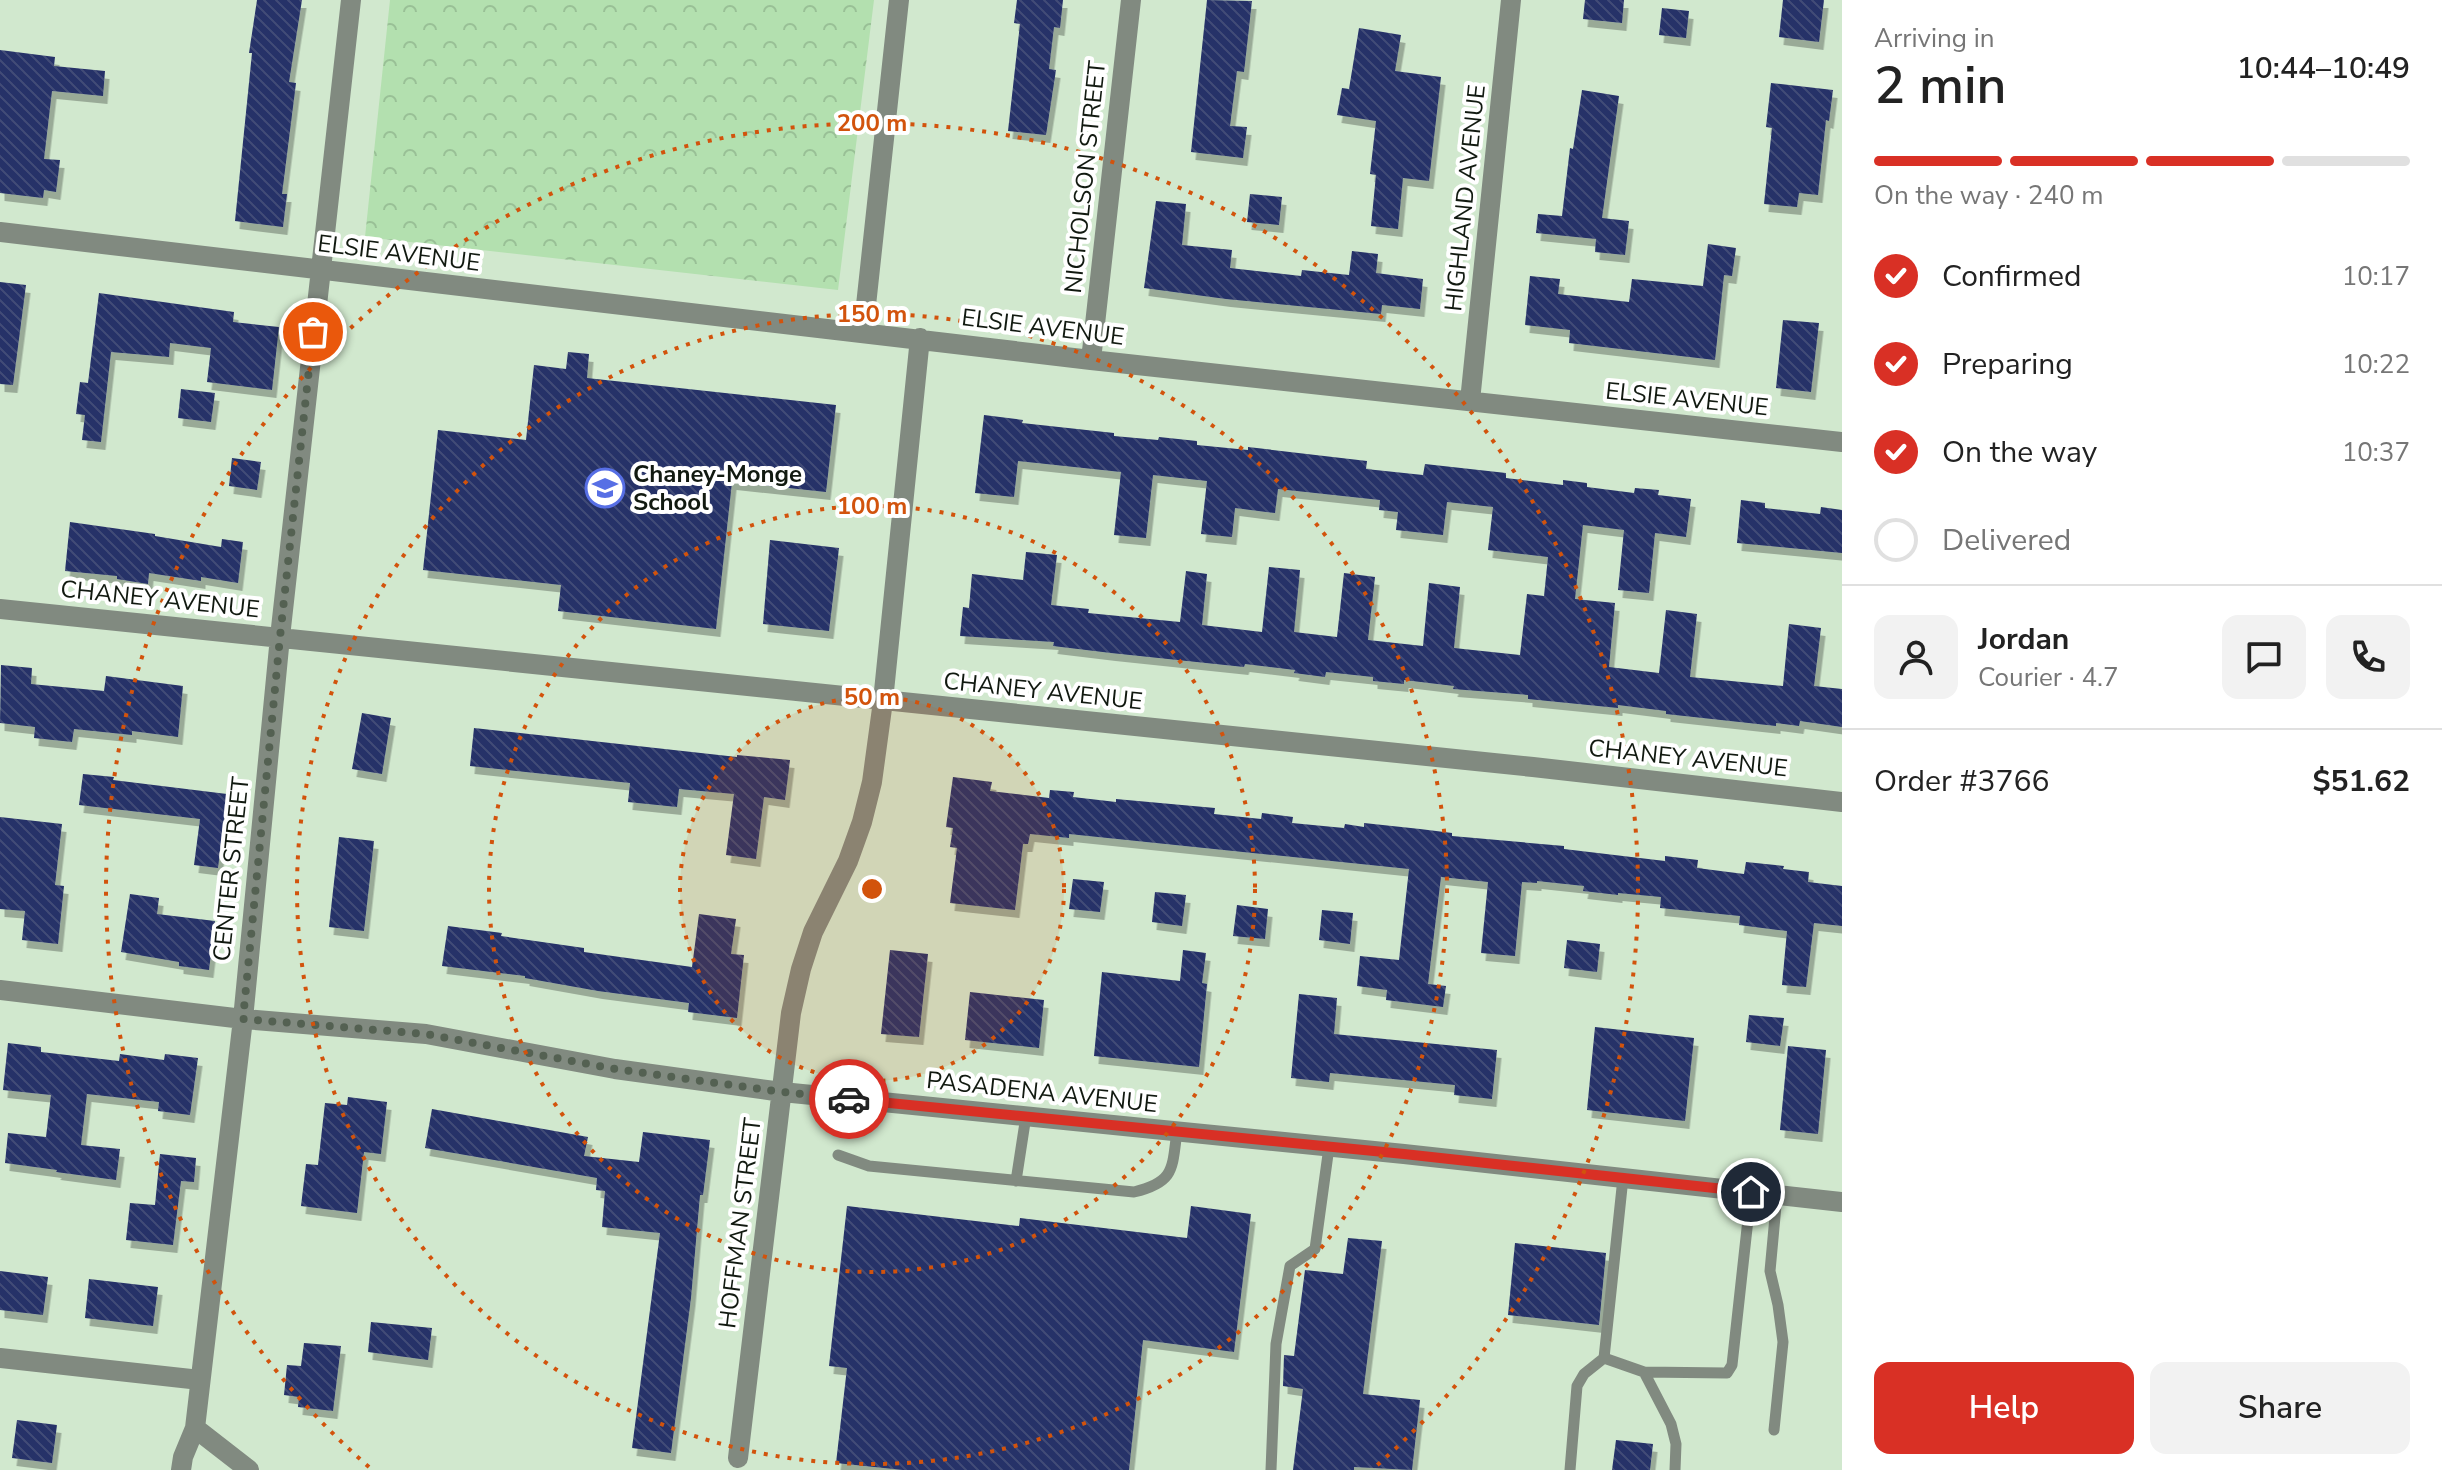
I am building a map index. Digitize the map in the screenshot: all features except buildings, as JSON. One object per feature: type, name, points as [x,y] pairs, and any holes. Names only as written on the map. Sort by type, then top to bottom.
[{"type":"street","name":"CENTER STREET","points":[[181,1470],[195,1428],[243,1019],[280,637],[351,0]]},
{"type":"street","points":[[863,333],[899,0]]},
{"type":"street","name":"NICHOLSON STREET","points":[[1091,360],[1131,0]]},
{"type":"street","name":"HIGHLAND AVENUE","points":[[1470,401],[1511,0]]},
{"type":"street","name":"ELSIE AVENUE","points":[[0,232],[1091,360],[1842,442]]},
{"type":"street","name":"HOFFMAN STREET","points":[[738,1458],[791,1013],[813,932],[848,861],[872,782],[920,338]]},
{"type":"street","name":"CHANEY AVENUE","points":[[0,609],[1533,767],[1842,802]]},
{"type":"street","name":"PASADENA AVENUE","points":[[0,990],[243,1019],[426,1034],[615,1069],[782,1092],[1842,1202]]},
{"type":"street","points":[[0,1358],[200,1380]]},
{"type":"street","points":[[195,1428],[249,1470]]},
{"type":"lane","points":[[1016,1181],[1026,1116]]},
{"type":"lane","points":[[838,1155],[869,1166],[1134,1192],[1156,1187],[1172,1171],[1177,1131]]},
{"type":"lane","points":[[1271,1470],[1276,1344],[1290,1266],[1315,1249],[1329,1147]]},
{"type":"lane","points":[[1570,1470],[1577,1386],[1584,1374],[1604,1358],[1623,1178]]},
{"type":"lane","points":[[1604,1358],[1644,1372],[1727,1373],[1732,1365],[1751,1192]]},
{"type":"lane","points":[[1774,1430],[1783,1342],[1770,1271],[1777,1195]]},
{"type":"lane","points":[[1644,1372],[1671,1424],[1676,1444],[1675,1470]]},
{"type":"green space","points":[[390,0],[874,0],[838,290],[365,237]]},
{"type":"way so far","points":[[313,332],[243,1019],[426,1034],[615,1069],[849,1099]]},
{"type":"place","name":"Chaney-Monge School","points":[[605,488]]},
{"type":"route","points":[[849,1099],[1751,1192]]}]
